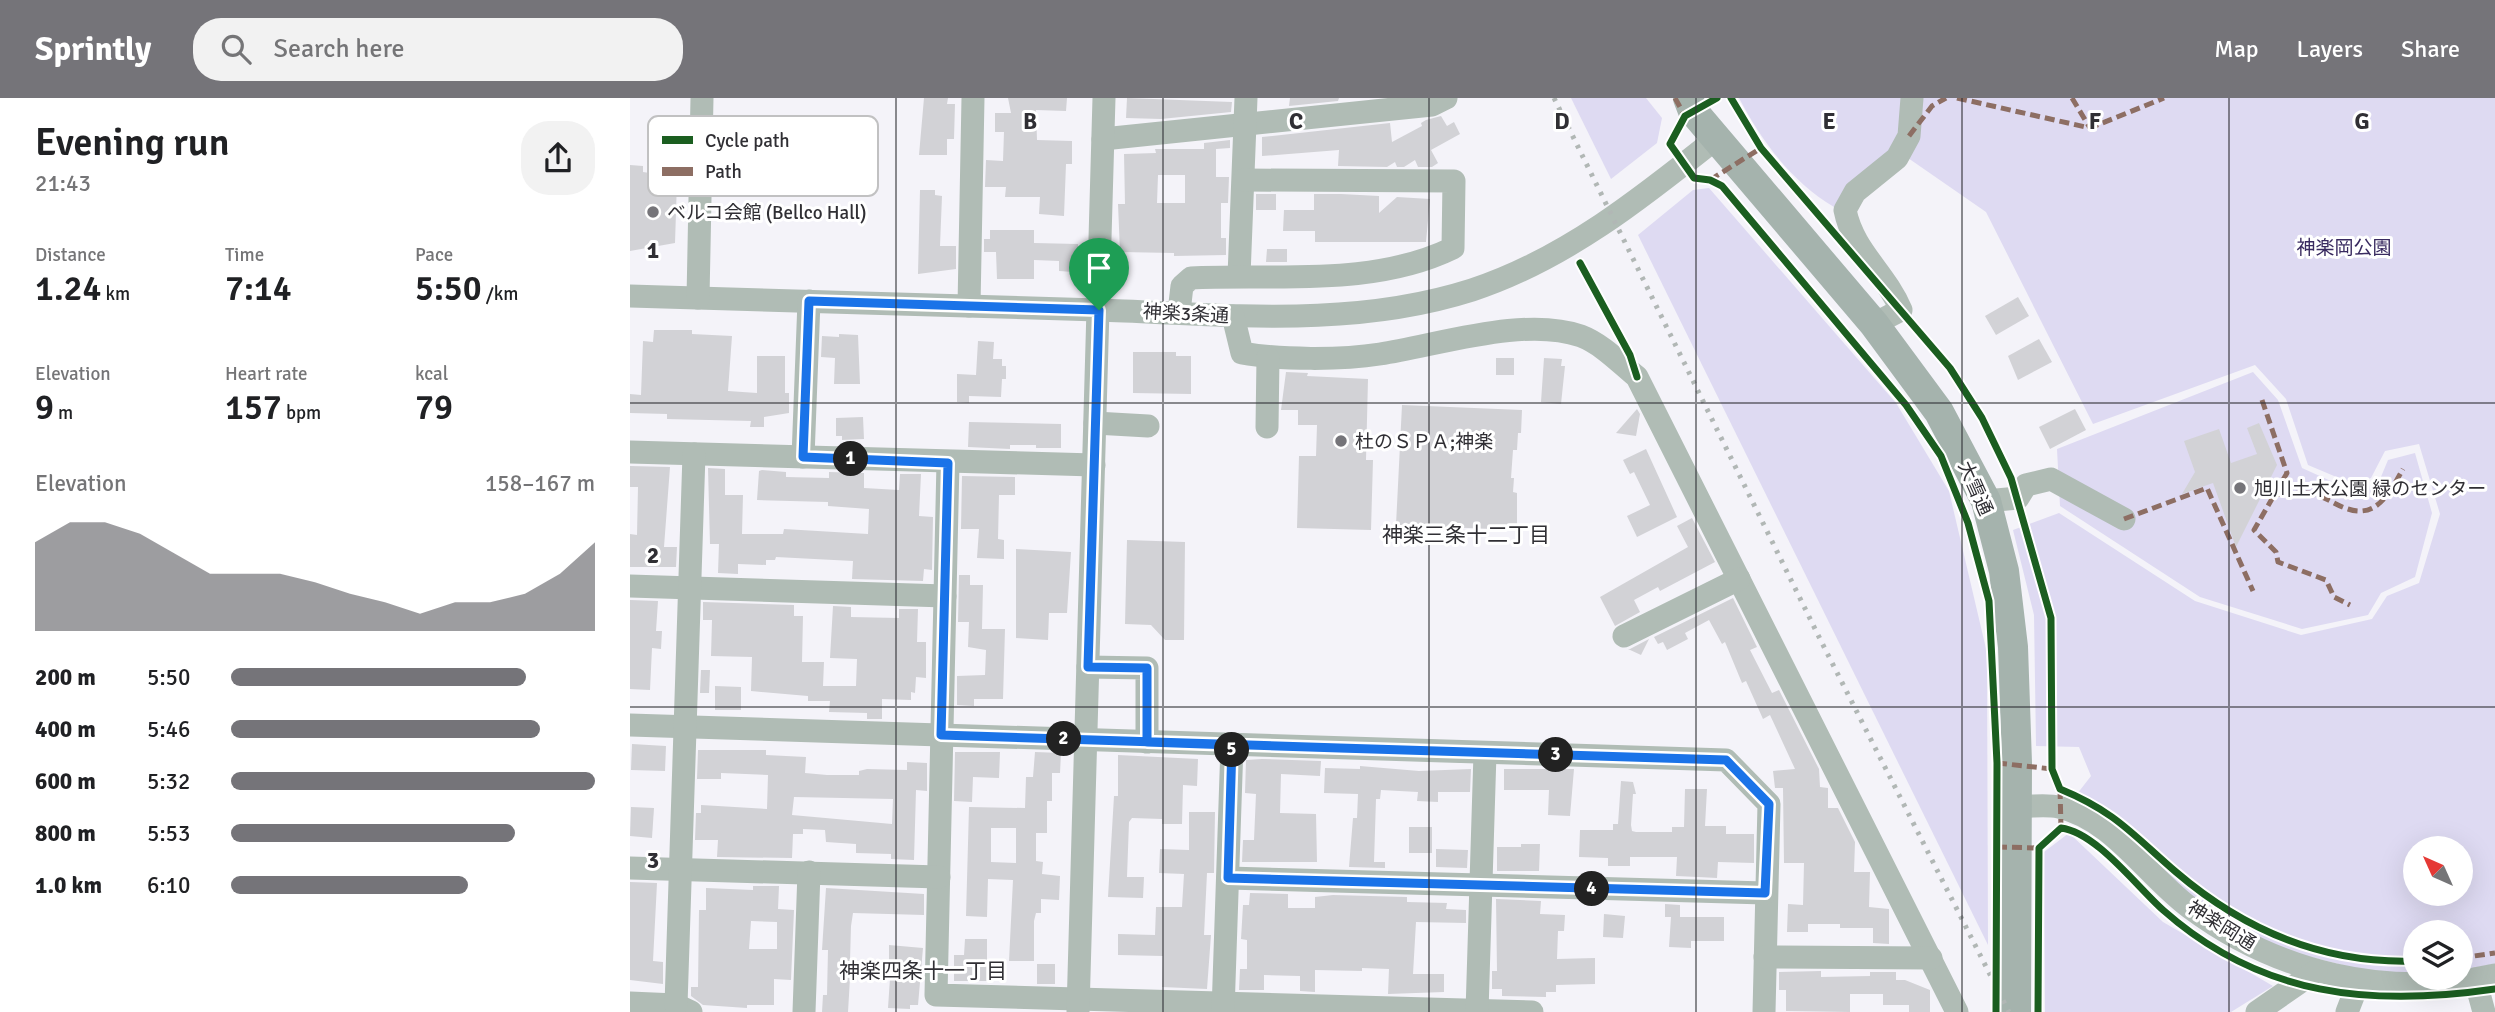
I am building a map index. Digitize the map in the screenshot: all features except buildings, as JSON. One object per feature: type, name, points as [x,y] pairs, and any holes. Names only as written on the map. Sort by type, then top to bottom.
[{"type":"main road","name":"大雪通","points":[[1688,98],[1693,111],[1874,324],[1939,412],[1986,501],[2004,571],[2013,647],[2017,806],[2016,1012]]},
{"type":"main road","name":"大雪通","points":[[1709,98],[1717,137]]},
{"type":"street","points":[[702,98],[702,116]]},
{"type":"street","points":[[969,306],[973,98]]},
{"type":"street","points":[[1078,1005],[1104,98]]},
{"type":"street","points":[[1239,276],[1246,98]]},
{"type":"street","points":[[1103,139],[1432,105],[1446,98]]},
{"type":"street","points":[[1874,324],[1900,310],[1895,295],[1849,233],[1845,209],[1854,192],[1897,158],[1909,136],[1912,98]]},
{"type":"street","name":"神楽3条通","points":[[630,296],[1179,312],[1233,316],[1359,314],[1472,290],[1529,267],[1598,226],[1717,137]]},
{"type":"street","points":[[1179,312],[1182,286],[1191,278],[1339,276],[1423,263],[1453,248],[1454,181],[1244,180]]},
{"type":"street","points":[[698,298],[700,196]]},
{"type":"street","points":[[803,457],[809,301]]},
{"type":"street","points":[[1233,316],[1242,353],[1268,358],[1376,355],[1519,330],[1556,330],[1582,337],[1603,348],[1637,377],[1957,1012]]},
{"type":"street","points":[[1268,358],[1268,428]]},
{"type":"street","points":[[1096,423],[1148,426]]},
{"type":"street","points":[[630,452],[1094,465]]},
{"type":"street","points":[[630,1003],[683,1009],[684,727],[694,454]]},
{"type":"street","points":[[948,463],[936,995],[1078,1005],[1532,1012]]},
{"type":"street","points":[[1986,501],[2018,498],[2026,485],[2051,479],[2124,519]]},
{"type":"street","points":[[1624,636],[1739,579]]},
{"type":"street","points":[[630,586],[945,596]]},
{"type":"street","points":[[1088,667],[1147,668],[1147,742]]},
{"type":"street","points":[[630,725],[1726,760],[1769,804],[1764,1012]]},
{"type":"street","points":[[1223,1007],[1232,745]]},
{"type":"street","points":[[1477,1011],[1485,753]]},
{"type":"street","name":"神楽岡通","points":[[2017,806],[2059,807],[2091,821],[2131,852],[2188,906],[2247,944],[2316,971],[2359,981],[2458,983],[2485,977]]},
{"type":"street","points":[[630,868],[939,877]]},
{"type":"street","points":[[804,1012],[809,872]]},
{"type":"street","points":[[1228,878],[1765,893]]},
{"type":"street","points":[[1765,957],[1931,958]]},
{"type":"street","points":[[2257,1012],[2316,971]]},
{"type":"street","points":[[2484,1012],[2485,977]]},
{"type":"street","points":[[2347,1012],[2359,981]]},
{"type":"green space","points":[[1571,98],[1646,98],[1662,118],[1657,143],[1611,179]]},
{"type":"green space","name":"神楽岡公園","points":[[1739,98],[2495,98],[2495,964],[2473,968],[2473,920],[2403,920],[2403,972],[2371,972],[2294,953],[2226,923],[2070,803],[2091,776],[2079,747],[2036,746],[2034,615],[2013,530],[2059,513],[2195,601],[2301,635],[2372,619],[2387,596],[2419,583],[2440,514],[2419,444],[2385,451],[2371,478],[2353,484],[2308,465],[2286,399],[2255,365],[2093,424],[1986,212],[1908,158],[1834,207],[1805,186],[1768,145]]},
{"type":"green space","points":[[1709,188],[1896,403],[1949,491],[1987,653],[1988,945],[1638,235],[1693,190]]},
{"type":"green space","points":[[2253,372],[2278,400],[2302,468],[2353,491],[2378,484],[2388,460],[2415,453],[2432,513],[2415,577],[2381,593],[2368,615],[2302,629],[2200,597],[2060,506],[2057,449]]},
{"type":"green space","points":[[2069,833],[2163,922],[2273,986],[2231,1012],[2045,1012],[2044,852]]},
{"type":"railway","points":[[1554,98],[1821,641],[2009,1012]]},
{"type":"marked path","points":[[1675,98],[1685,116]]},
{"type":"marked path","points":[[1909,136],[1932,106],[1946,98]]},
{"type":"marked path","points":[[1957,98],[2090,128],[2164,98]]},
{"type":"marked path","points":[[2072,98],[2090,128]]},
{"type":"marked path","points":[[1710,180],[1761,148]]},
{"type":"marked path","points":[[2262,400],[2287,473],[2254,530],[2276,552],[2278,562],[2326,580],[2334,597],[2350,605]]},
{"type":"marked path","points":[[2276,494],[2313,494],[2348,509],[2368,510],[2388,494],[2403,469]]},
{"type":"marked path","points":[[2124,519],[2207,488],[2253,591]]},
{"type":"marked path","points":[[1997,763],[2052,769]]},
{"type":"marked path","points":[[2060,789],[2061,828]]},
{"type":"marked path","points":[[1997,847],[2039,848]]},
{"type":"marked path","points":[[2473,956],[2495,953]]},
{"type":"cycle path","points":[[1717,98],[1685,116],[1670,144],[1694,178],[1710,180],[1722,186],[1906,405],[1941,456],[1968,523],[1989,601],[1997,763],[1996,1012]]},
{"type":"cycle path","points":[[1731,98],[1761,148],[1950,368],[1982,418],[2011,478],[2051,618],[2052,769],[2060,789],[2096,806],[2123,825],[2202,893],[2258,927],[2318,950],[2349,957],[2403,961]]},
{"type":"cycle path","points":[[1580,263],[1630,355],[1637,377]]},
{"type":"cycle path","points":[[2038,1012],[2039,848],[2061,828],[2088,839],[2102,850],[2163,910],[2200,939],[2239,962],[2279,978],[2320,989],[2362,995],[2405,996],[2495,989]]},
{"type":"place","name":"ベルコ会館 (Bellco Hall)","points":[[653,212]]},
{"type":"place","name":"杜のＳＰＡ;神楽","points":[[1341,441]]},
{"type":"place","name":"旭川土木公園 緑のセンター","points":[[2240,488]]},
{"type":"district","name":"神楽三条十二丁目","points":[[1466,535]]},
{"type":"district","name":"神楽四条十一丁目","points":[[923,971]]},
{"type":"route","points":[[1099,310],[809,301],[803,457],[948,463],[941,735],[1232,745],[1726,760],[1769,804],[1765,893],[1228,878],[1232,745],[1147,742],[1147,668],[1088,667],[1099,310]]}]
